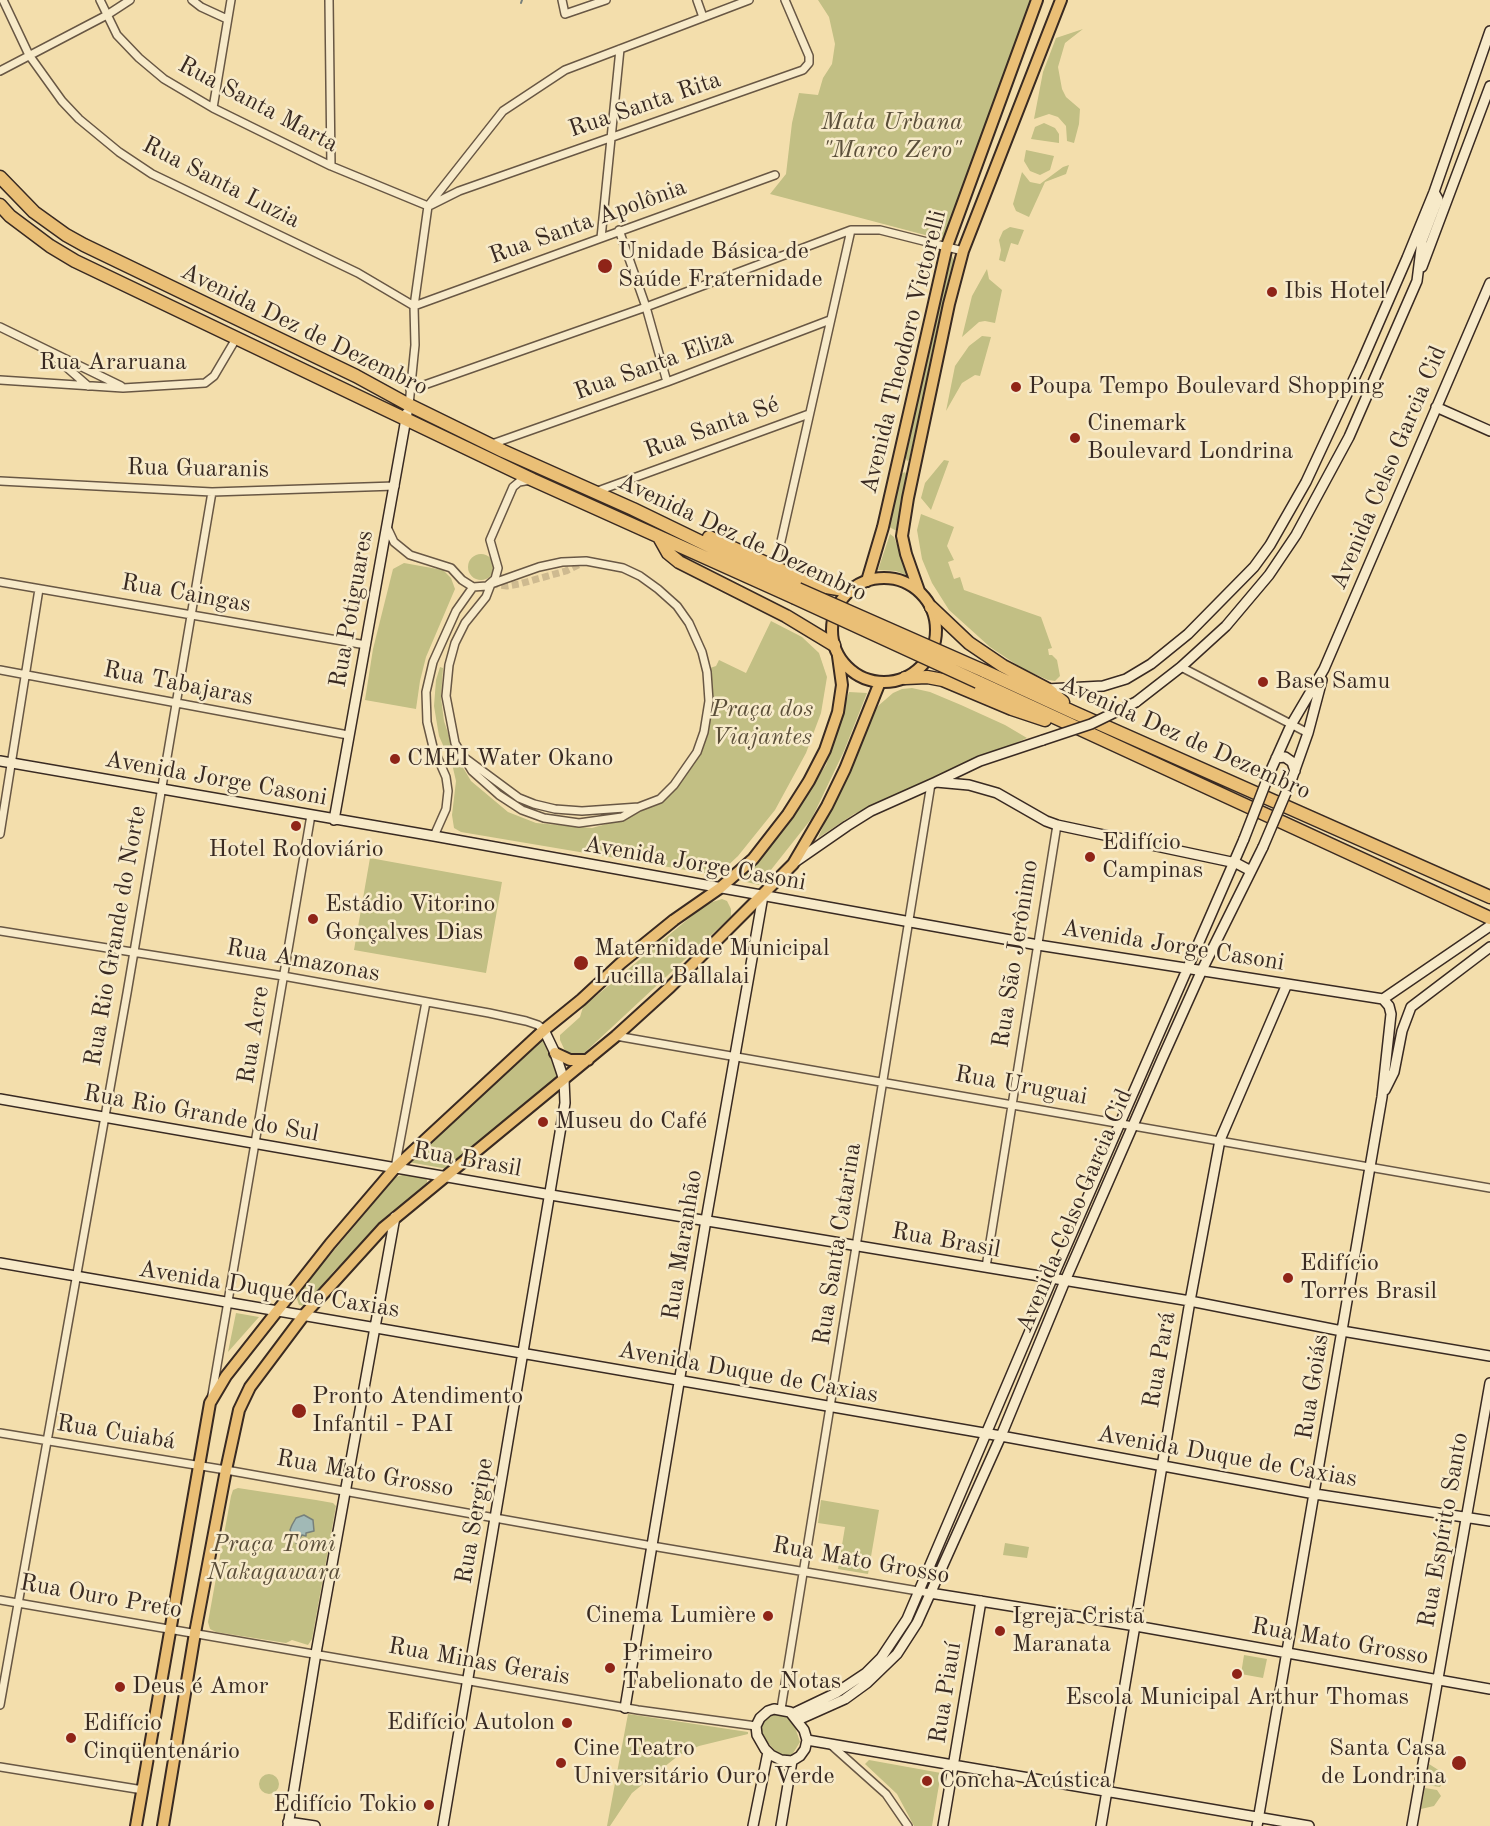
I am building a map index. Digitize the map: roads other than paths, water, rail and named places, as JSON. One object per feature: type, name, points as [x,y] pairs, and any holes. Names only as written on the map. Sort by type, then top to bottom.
[{"type":"highway","name":"Avenida Dez de Dezembro","points":[[0,177],[27,205],[75,241],[356,376],[409,405],[595,492],[663,531]]},
{"type":"highway","name":"Avenida Dez de Dezembro","points":[[0,206],[5,216],[75,261],[533,480],[663,531],[981,676],[1075,713],[1490,897]]},
{"type":"highway","points":[[836,650],[786,616],[679,562],[668,553],[663,531],[697,532],[814,585],[850,591]]},
{"type":"highway","points":[[931,607],[952,628],[983,653],[1047,690],[1075,713]]},
{"type":"highway","name":"Avenida Dez de Dezembro","points":[[981,676],[1078,728],[1490,918]]},
{"type":"highway","points":[[905,678],[927,677],[943,680],[1012,709],[1053,723],[1078,728]]},
{"type":"main road","name":"Avenida Theodoro Victorelli","points":[[867,581],[883,527],[947,246],[1037,0]]},
{"type":"main road","name":"Avenida Theodoro Victorelli","points":[[919,591],[902,536],[909,492],[949,304],[963,251],[1061,0]]},
{"type":"main road","points":[[136,1826],[210,1403],[226,1376],[330,1244],[395,1168],[544,1030],[674,920],[720,888],[753,859],[788,814],[825,750],[838,712],[842,685],[836,650],[832,621],[836,610],[850,591],[867,581],[889,578],[910,585],[919,591],[931,607],[935,618],[935,642],[924,664],[905,678],[893,682],[868,680],[846,666],[836,650]]},
{"type":"main road","points":[[163,1826],[195,1633],[226,1470],[239,1410],[250,1387],[304,1315],[358,1253],[395,1217],[616,1036],[670,987],[793,864],[828,806],[880,682]]},
{"type":"main road","points":[[555,1053],[570,1060],[588,1060]]},
{"type":"street","name":"Rua Santa Luzia","points":[[3,0],[29,55],[62,100],[79,119],[127,158],[152,174],[358,273],[414,306]]},
{"type":"street","name":"Rua Santa Marta","points":[[100,0],[117,36],[164,79],[213,108],[331,166],[428,206]]},
{"type":"street","points":[[0,70],[107,15],[130,0]]},
{"type":"street","points":[[192,0],[201,7],[227,19]]},
{"type":"street","points":[[213,108],[231,0]]},
{"type":"street","points":[[329,0],[331,166]]},
{"type":"street","points":[[562,0],[565,14],[606,0]]},
{"type":"street","points":[[697,0],[704,17]]},
{"type":"street","points":[[409,405],[415,345],[414,306],[428,206],[503,111],[566,70],[749,0]]},
{"type":"street","name":"Rua Santa Rita","points":[[428,206],[459,192],[803,70],[809,63],[809,56],[785,0]]},
{"type":"street","points":[[1047,690],[1103,686],[1126,679],[1139,672],[1170,651],[1188,634],[1254,567],[1270,545],[1306,482],[1360,366],[1434,192],[1490,31]]},
{"type":"street","points":[[601,238],[620,49]]},
{"type":"street","points":[[793,864],[871,811],[980,761],[1091,724],[1136,702],[1226,626],[1269,576],[1296,535],[1349,437],[1417,281],[1490,86]]},
{"type":"street","name":"Rua Santa Apolônia","points":[[414,306],[775,176]]},
{"type":"street","points":[[1417,281],[1422,241],[1438,199],[1434,192]]},
{"type":"street","points":[[620,230],[667,382]]},
{"type":"street","points":[[775,568],[851,230]]},
{"type":"street","points":[[410,390],[646,308],[851,230],[880,230],[963,251]]},
{"type":"street","name":"Avenida Celso Garcia Cid","points":[[795,1717],[841,1689],[874,1665],[895,1639],[907,1619],[1091,1189],[1236,862],[1276,758],[1291,725],[1324,669],[1490,283]]},
{"type":"street","name":"Rua Santa Eliza","points":[[490,444],[667,382],[830,320]]},
{"type":"street","points":[[0,327],[123,387]]},
{"type":"street","name":"Rua Araruana","points":[[0,380],[123,387],[205,382],[214,376],[237,337]]},
{"type":"street","points":[[47,350],[88,386]]},
{"type":"street","name":"Rua Potiguares","points":[[334,820],[409,405]]},
{"type":"street","points":[[1436,407],[1490,431]]},
{"type":"street","name":"Rua Santa Sé","points":[[595,492],[809,414]]},
{"type":"street","points":[[533,480],[519,482],[513,487],[490,540],[498,568],[497,574],[486,597],[460,633],[452,654],[447,676],[446,696],[455,743],[472,771],[499,795],[522,810],[544,818],[571,823],[604,821],[627,816],[639,807]]},
{"type":"street","name":"Rua Guaranis","points":[[0,481],[212,492],[395,486]]},
{"type":"street","name":"Rua Rio Grande do Norte","points":[[0,1705],[134,952],[212,492]]},
{"type":"street","points":[[387,527],[394,542],[405,552],[451,568],[462,580],[473,587],[482,587],[553,564],[586,561],[624,568],[658,589],[683,614],[702,652],[707,672],[709,701],[704,732],[697,752],[674,785],[660,799],[639,807],[582,812],[542,807],[513,794],[465,758]]},
{"type":"street","name":"Rua Caingas","points":[[0,582],[366,645]]},
{"type":"street","points":[[434,836],[446,809],[448,791],[446,777],[433,747],[429,729],[426,692],[433,662],[456,611],[473,587]]},
{"type":"street","points":[[0,834],[13,764],[39,589]]},
{"type":"street","points":[[1180,667],[1308,734]]},
{"type":"street","name":"Avenida Celso Garcia Cid","points":[[795,1717],[845,1699],[877,1675],[897,1654],[909,1636],[1001,1436],[1065,1281],[1162,1059],[1202,970],[1263,847],[1308,734],[1324,669]]},
{"type":"street","name":"Rua Tabajaras","points":[[0,670],[348,735]]},
{"type":"street","points":[[1276,758],[1285,757],[1292,762],[1293,776]]},
{"type":"street","name":"Avenida Jorge Casoni","points":[[0,761],[434,836],[1038,945],[1383,999]]},
{"type":"street","points":[[934,783],[969,785],[997,793],[1057,825],[1236,862],[1251,871]]},
{"type":"street","name":"Rua Santa Catarina","points":[[781,1709],[802,1570],[934,783]]},
{"type":"street","name":"Rua Acre","points":[[210,1403],[311,816]]},
{"type":"street","name":"Rua São Jerônimo","points":[[986,1267],[1057,825]]},
{"type":"street","name":"Rua Maranhão","points":[[625,1708],[706,1220],[763,896]]},
{"type":"street","points":[[1383,999],[1490,926]]},
{"type":"street","name":"Rua Amazonas","points":[[0,931],[283,976],[426,1002],[516,1019],[538,1025],[544,1030]]},
{"type":"street","name":"Rua Goiás","points":[[1382,1096],[1394,1072],[1402,1031],[1411,1007],[1487,949]]},
{"type":"street","name":"Rua Pará","points":[[1101,1826],[1190,1301],[1220,1140],[1287,984]]},
{"type":"street","name":"Rua Goiás","points":[[1258,1822],[1382,1096],[1391,1014],[1389,1006],[1383,999]]},
{"type":"street","points":[[395,1168],[426,1002]]},
{"type":"street","points":[[544,1030],[564,1080]]},
{"type":"street","name":"Rua Uruguai","points":[[616,1036],[1012,1103],[1490,1188]]},
{"type":"street","points":[[1152,1051],[1162,1059]]},
{"type":"street","name":"Rua Sergipe","points":[[443,1826],[566,1103],[564,1080]]},
{"type":"street","points":[[1138,1082],[1150,1087]]},
{"type":"street","name":"Rua Rio Grande do Sul","points":[[0,1100],[395,1168]]},
{"type":"street","name":"Rua Brasil","points":[[395,1168],[1190,1301],[1342,1331],[1490,1356]]},
{"type":"street","points":[[1091,1189],[1103,1195]]},
{"type":"street","points":[[315,1826],[288,1824],[316,1653],[395,1217]]},
{"type":"street","name":"Avenida Duque de Caxias","points":[[0,1263],[1001,1436],[1315,1494],[1490,1521]]},
{"type":"street","points":[[1026,1342],[1038,1346]]},
{"type":"street","name":"Rua Espírito Santo","points":[[1412,1826],[1490,1383]]},
{"type":"street","points":[[1007,1387],[1019,1392]]},
{"type":"street","name":"Rua Cuiabá","points":[[0,1433],[226,1470]]},
{"type":"street","name":"Rua Mato Grosso","points":[[226,1470],[652,1546],[1136,1626],[1490,1689]]},
{"type":"street","name":"Rua Ouro Preto","points":[[0,1600],[195,1633]]},
{"type":"street","name":"Rua Piauí","points":[[943,1826],[981,1601]]},
{"type":"street","name":"Rua Minas Gerais","points":[[195,1633],[625,1708],[756,1726]]},
{"type":"street","points":[[781,1826],[792,1761],[804,1751],[807,1740],[804,1730],[795,1717],[781,1709],[764,1713],[756,1726],[759,1738],[768,1752],[777,1759],[792,1761]]},
{"type":"street","points":[[807,1740],[954,1764],[1258,1822],[1309,1826]]},
{"type":"street","points":[[829,1743],[886,1794],[908,1826]]},
{"type":"street","points":[[753,1826],[768,1752]]},
{"type":"street","points":[[0,1767],[143,1790]]},
{"type":"water","points":[[304,1515],[313,1520],[314,1531],[306,1533],[306,1536],[302,1535],[296,1543],[290,1530],[296,1518]]},
{"type":"tunnel","points":[[491,584],[507,586],[519,584],[566,571],[586,561]]},
{"type":"place","name":"Unidade Básica de Saúde Fraternidade","points":[[605,266]]},
{"type":"place","name":"Ibis Hotel","points":[[1272,292]]},
{"type":"place","name":"Poupa Tempo Boulevard Shopping","points":[[1016,387]]},
{"type":"place","name":"Cinemark Boulevard Londrina","points":[[1075,438]]},
{"type":"place","name":"Base Samu","points":[[1263,682]]},
{"type":"place","name":"CMEI Water Okano","points":[[395,759]]},
{"type":"place","name":"Hotel Rodoviário","points":[[296,826]]},
{"type":"place","name":"Edifício Campinas","points":[[1090,857]]},
{"type":"place","name":"Estádio Vitorino Gonçalves Dias","points":[[313,919]]},
{"type":"place","name":"Maternidade Municipal Lucilla Ballalai","points":[[581,963]]},
{"type":"place","name":"Museu do Café","points":[[543,1122]]},
{"type":"place","name":"Edifício Torres Brasil","points":[[1288,1278]]},
{"type":"place","name":"Pronto Atendimento Infantil - PAI","points":[[299,1411]]},
{"type":"place","name":"Cinema Lumière","points":[[768,1616]]},
{"type":"place","name":"Igreja Cristã Maranata","points":[[1000,1631]]},
{"type":"place","name":"Primeiro Tabelionato de Notas","points":[[610,1668]]},
{"type":"place","name":"Escola Municipal Arthur Thomas","points":[[1237,1674]]},
{"type":"place","name":"Deus é Amor","points":[[120,1687]]},
{"type":"place","name":"Edifício Autolon","points":[[567,1723]]},
{"type":"place","name":"Edifício Cinqüentenário","points":[[71,1738]]},
{"type":"place","name":"Cine Teatro Universitário Ouro Verde","points":[[561,1763]]},
{"type":"place","name":"Santa Casa de Londrina","points":[[1459,1763]]},
{"type":"place","name":"Concha Acústica","points":[[927,1781]]},
{"type":"place","name":"Edifício Tokio","points":[[429,1805]]},
{"type":"park label","name":"Mata Urbana \"Marco Zero\"","points":[[892,137]]},
{"type":"park label","name":"Praça dos Viajantes","points":[[762,724]]},
{"type":"park label","name":"Praça Tomi Nakagawara","points":[[274,1559]]}]
